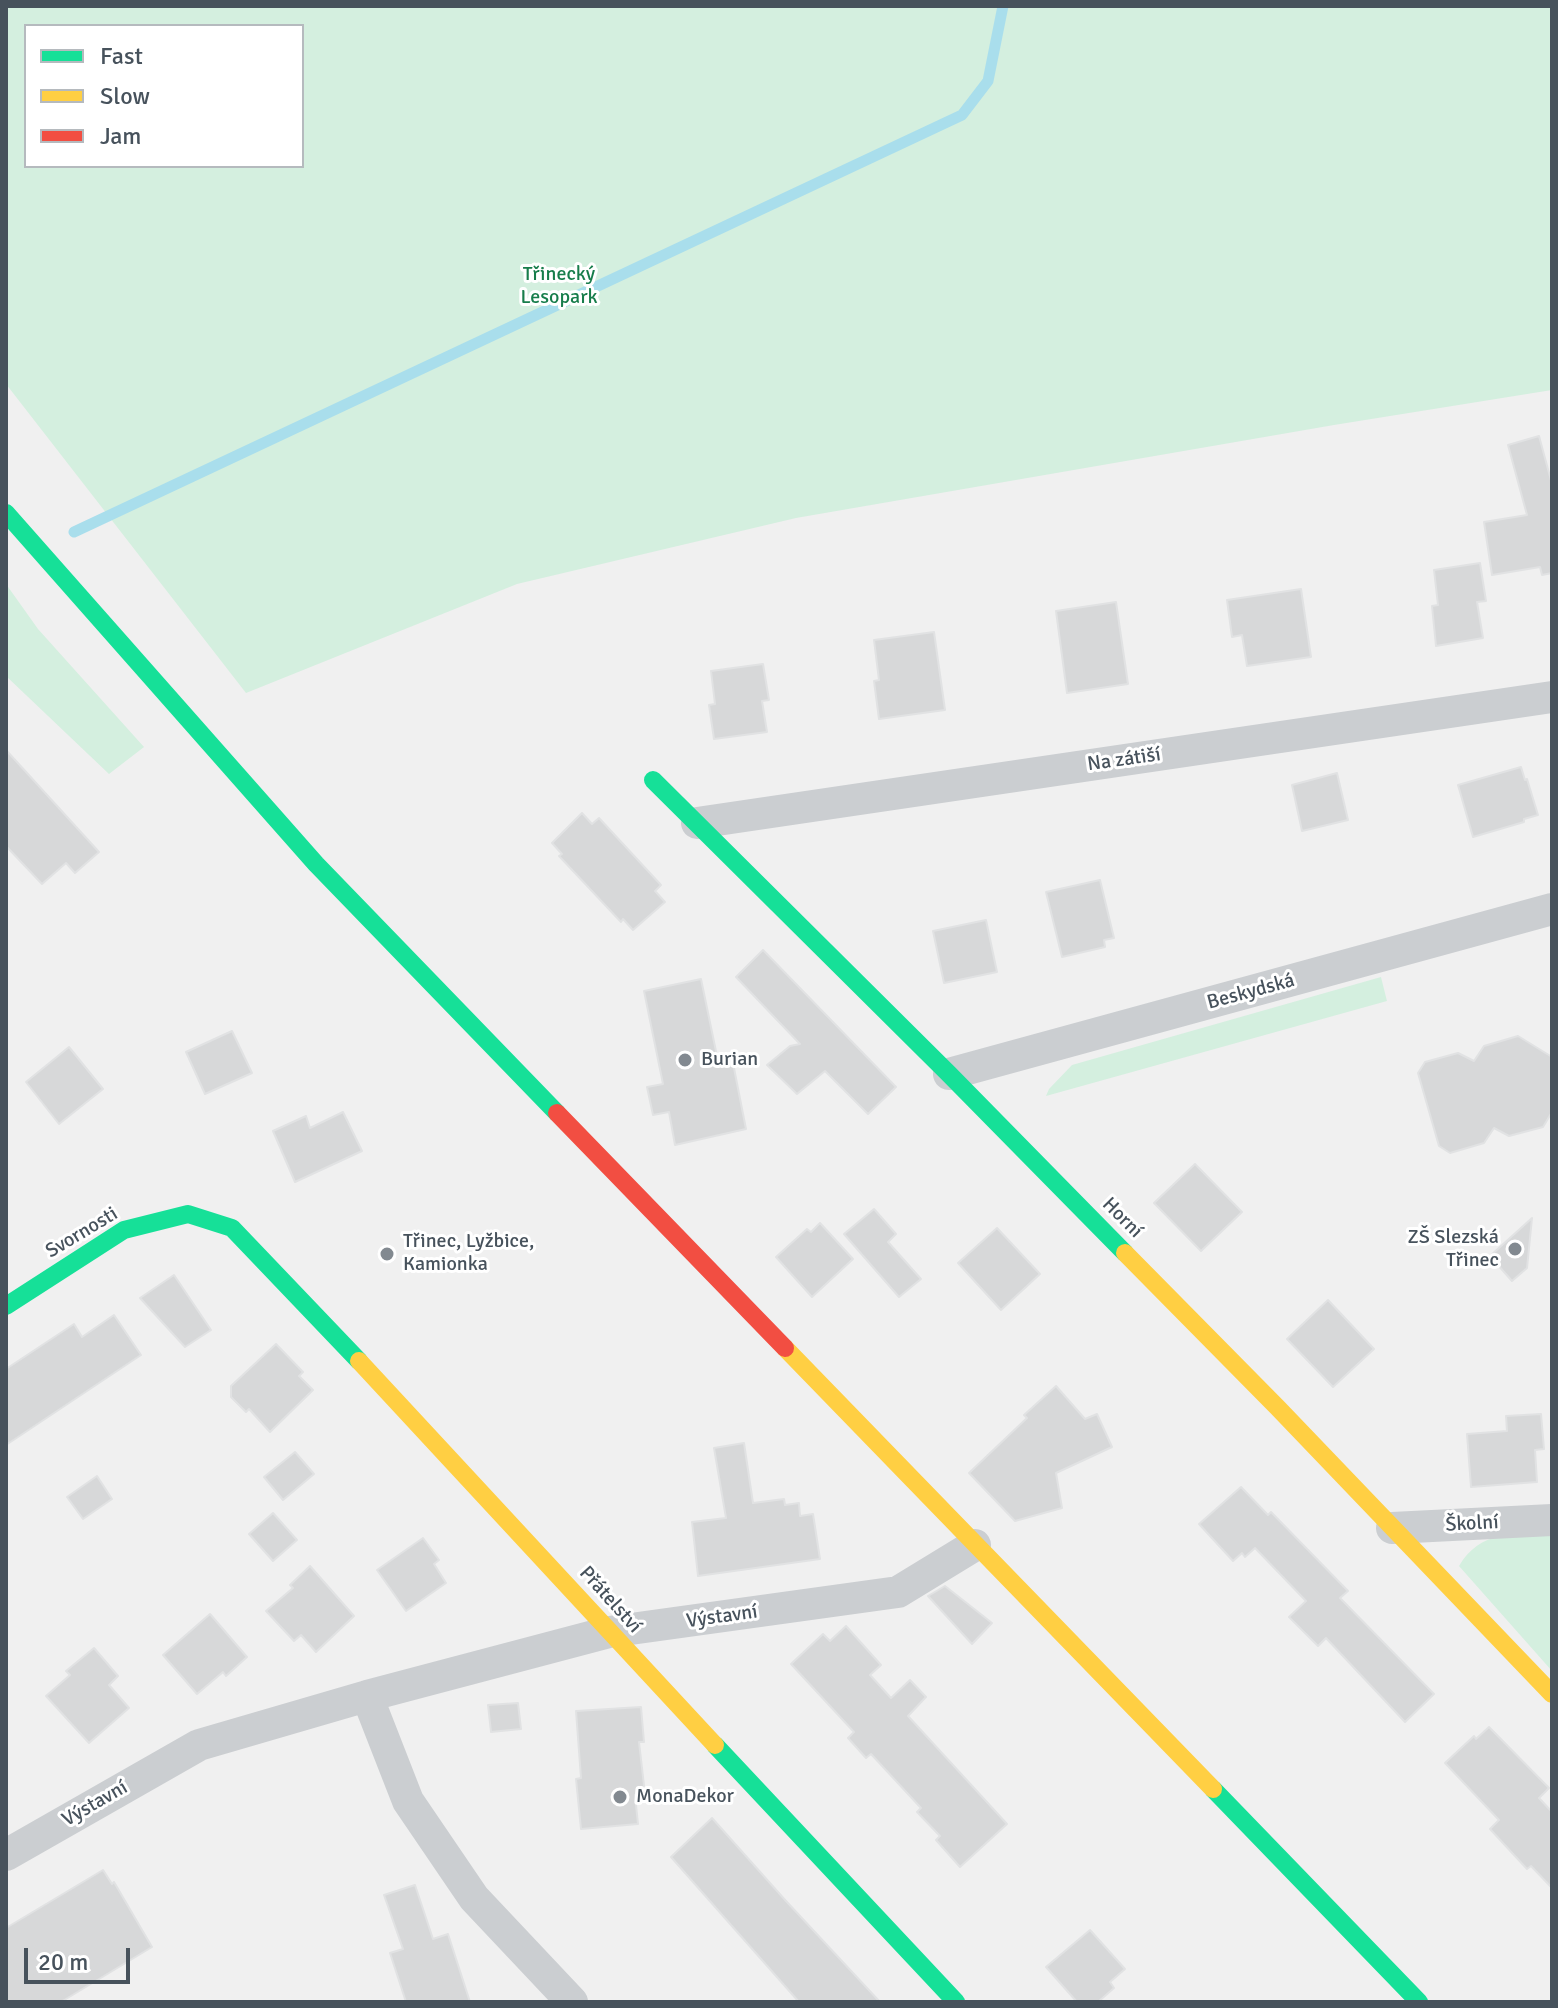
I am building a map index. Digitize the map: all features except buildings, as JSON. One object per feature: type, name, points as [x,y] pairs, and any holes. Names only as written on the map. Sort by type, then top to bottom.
[{"type":"street","points":[[6,513],[316,864],[1419,2002]]},
{"type":"street","name":"Na zátiší","points":[[697,823],[1552,697]]},
{"type":"street","name":"Horní","points":[[653,780],[949,1074],[1267,1397],[1552,1694]]},
{"type":"street","name":"Beskydská","points":[[949,1074],[1552,909]]},
{"type":"street","name":"Svornosti","points":[[6,1306],[124,1230],[188,1214],[232,1228]]},
{"type":"street","name":"Přátelství","points":[[232,1228],[448,1455],[609,1632],[956,2002]]},
{"type":"street","name":"Školní","points":[[1392,1528],[1552,1520]]},
{"type":"street","name":"Výstavní","points":[[6,1855],[199,1745],[367,1696],[609,1632],[898,1592],[975,1545]]},
{"type":"street","points":[[367,1696],[408,1801],[474,1898],[572,2002]]},
{"type":"green space","name":"Třinecký Lesopark","points":[[6,6],[1552,6],[1552,390],[796,518],[517,584],[246,693],[6,384]]},
{"type":"green space","points":[[6,584],[38,629],[144,747],[109,774],[6,676]]},
{"type":"green space","points":[[1381,977],[1387,1001],[1046,1096],[1072,1065]]},
{"type":"green space","points":[[1552,1533],[1552,1671],[1459,1566],[1468,1554],[1488,1540],[1500,1536]]},
{"type":"waterway","points":[[74,532],[962,115],[988,81],[1003,6]]},
{"type":"traffic: fast","points":[[6,513],[316,864],[557,1113]]},
{"type":"traffic: fast","points":[[653,780],[1125,1253]]},
{"type":"traffic: fast","points":[[6,1306],[124,1230],[188,1214],[232,1228],[359,1361]]},
{"type":"traffic: fast","points":[[715,1745],[956,2002]]},
{"type":"traffic: fast","points":[[1213,1789],[1419,2002]]},
{"type":"traffic: slow","points":[[1125,1253],[1552,1694]]},
{"type":"traffic: slow","points":[[785,1348],[1213,1789]]},
{"type":"traffic: slow","points":[[359,1361],[715,1745]]},
{"type":"traffic: jam","points":[[557,1113],[785,1348]]},
{"type":"place","name":"Burian","points":[[685,1060]]},
{"type":"place","name":"ZŠ Slezská Třinec","points":[[1515,1249]]},
{"type":"place","name":"Třinec, Lyžbice, Kamionka","points":[[387,1254]]},
{"type":"place","name":"MonaDekor","points":[[620,1797]]}]
